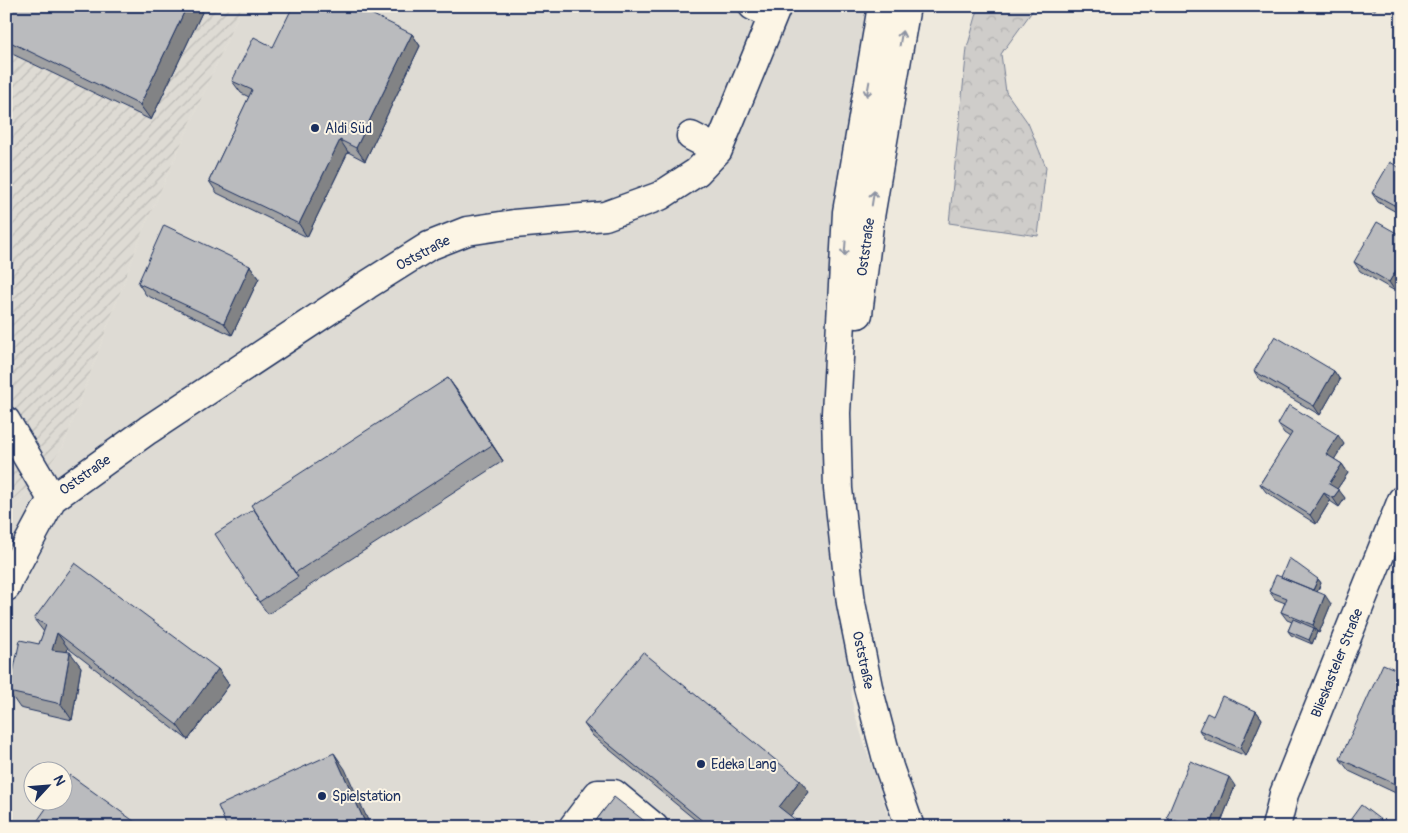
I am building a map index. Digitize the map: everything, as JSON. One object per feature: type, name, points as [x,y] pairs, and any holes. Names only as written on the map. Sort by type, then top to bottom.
[{"type":"street","name":"Oststraße","points":[[882,6],[847,212],[836,413],[838,489],[851,603],[868,687],[889,767],[910,827]]},
{"type":"street","name":"Oststraße","points":[[838,489],[846,408],[870,217],[906,6]]},
{"type":"street","name":"Oststraße","points":[[52,499],[148,430],[366,285],[429,246],[467,231],[514,224],[605,216],[660,196],[697,172],[718,150],[768,10]]},
{"type":"street","points":[[691,136],[718,150]]},
{"type":"street","points":[[6,421],[52,499],[6,587]]},
{"type":"street","name":"Blieskasteler Straße","points":[[1276,827],[1284,794],[1402,500]]},
{"type":"street","points":[[573,827],[598,794],[614,794],[654,827]]},
{"type":"shaded area","points":[[6,6],[242,6],[143,230],[63,447],[15,508],[6,527]]},
{"type":"shaded area","points":[[242,6],[872,6],[822,349],[853,709],[892,827],[6,827],[6,527],[15,508],[63,447],[143,230]]},
{"type":"green space","points":[[979,6],[1036,6],[1001,54],[1006,92],[1028,123],[1046,167],[1038,236],[949,223],[967,48]]},
{"type":"building","points":[[6,6],[187,6],[140,105],[6,40]]},
{"type":"building","name":"Aldi Süd","points":[[293,6],[355,6],[412,34],[356,148],[340,140],[299,224],[209,181],[252,90],[232,81],[254,37],[273,47]]},
{"type":"building","points":[[1402,161],[1402,169],[1398,167]]},
{"type":"building","points":[[1390,162],[1402,169],[1402,192],[1394,205],[1372,193]]},
{"type":"building","points":[[1377,222],[1402,236],[1402,261],[1389,282],[1354,262]]},
{"type":"building","points":[[164,225],[250,266],[224,323],[138,283]]},
{"type":"building","points":[[1275,336],[1334,371],[1314,406],[1254,371]]},
{"type":"building","points":[[448,378],[492,445],[295,573],[251,505]]},
{"type":"building","points":[[1289,405],[1338,435],[1326,454],[1342,464],[1329,484],[1339,490],[1333,498],[1324,493],[1310,515],[1260,484],[1292,433],[1278,424]]},
{"type":"building","points":[[254,509],[298,577],[259,602],[215,534]]},
{"type":"building","points":[[1402,553],[1402,565],[1397,562]]},
{"type":"building","points":[[1289,558],[1318,579],[1313,590],[1281,577]]},
{"type":"building","points":[[75,563],[218,669],[177,725],[57,633],[52,650],[70,652],[61,704],[9,692],[20,640],[39,644],[46,625],[34,619]]},
{"type":"building","points":[[1276,575],[1325,595],[1313,625],[1281,612],[1287,598],[1269,591]]},
{"type":"building","points":[[1293,619],[1314,628],[1309,640],[1288,631]]},
{"type":"building","points":[[1402,623],[1402,632],[1398,629]]},
{"type":"building","name":"Edeka Lang","points":[[643,652],[800,780],[779,807],[802,825],[800,827],[710,827],[584,724]]},
{"type":"building","points":[[1383,664],[1402,672],[1402,768],[1395,784],[1340,759]]},
{"type":"building","points":[[1222,696],[1256,711],[1240,748],[1199,730],[1207,713],[1213,716]]},
{"type":"building","name":"Spielstation","points":[[334,753],[367,827],[227,827],[218,806]]},
{"type":"building","points":[[1190,761],[1229,777],[1210,827],[1191,827],[1167,817]]},
{"type":"building","points":[[72,776],[142,827],[33,827],[45,810],[72,810]]},
{"type":"building","points":[[614,797],[652,827],[591,827]]},
{"type":"building","points":[[1361,805],[1390,827],[1345,827]]},
{"type":"place","name":"Aldi Süd","points":[[315,128]]},
{"type":"place","name":"Edeka Lang","points":[[701,764]]},
{"type":"place","name":"Spielstation","points":[[322,796]]}]
